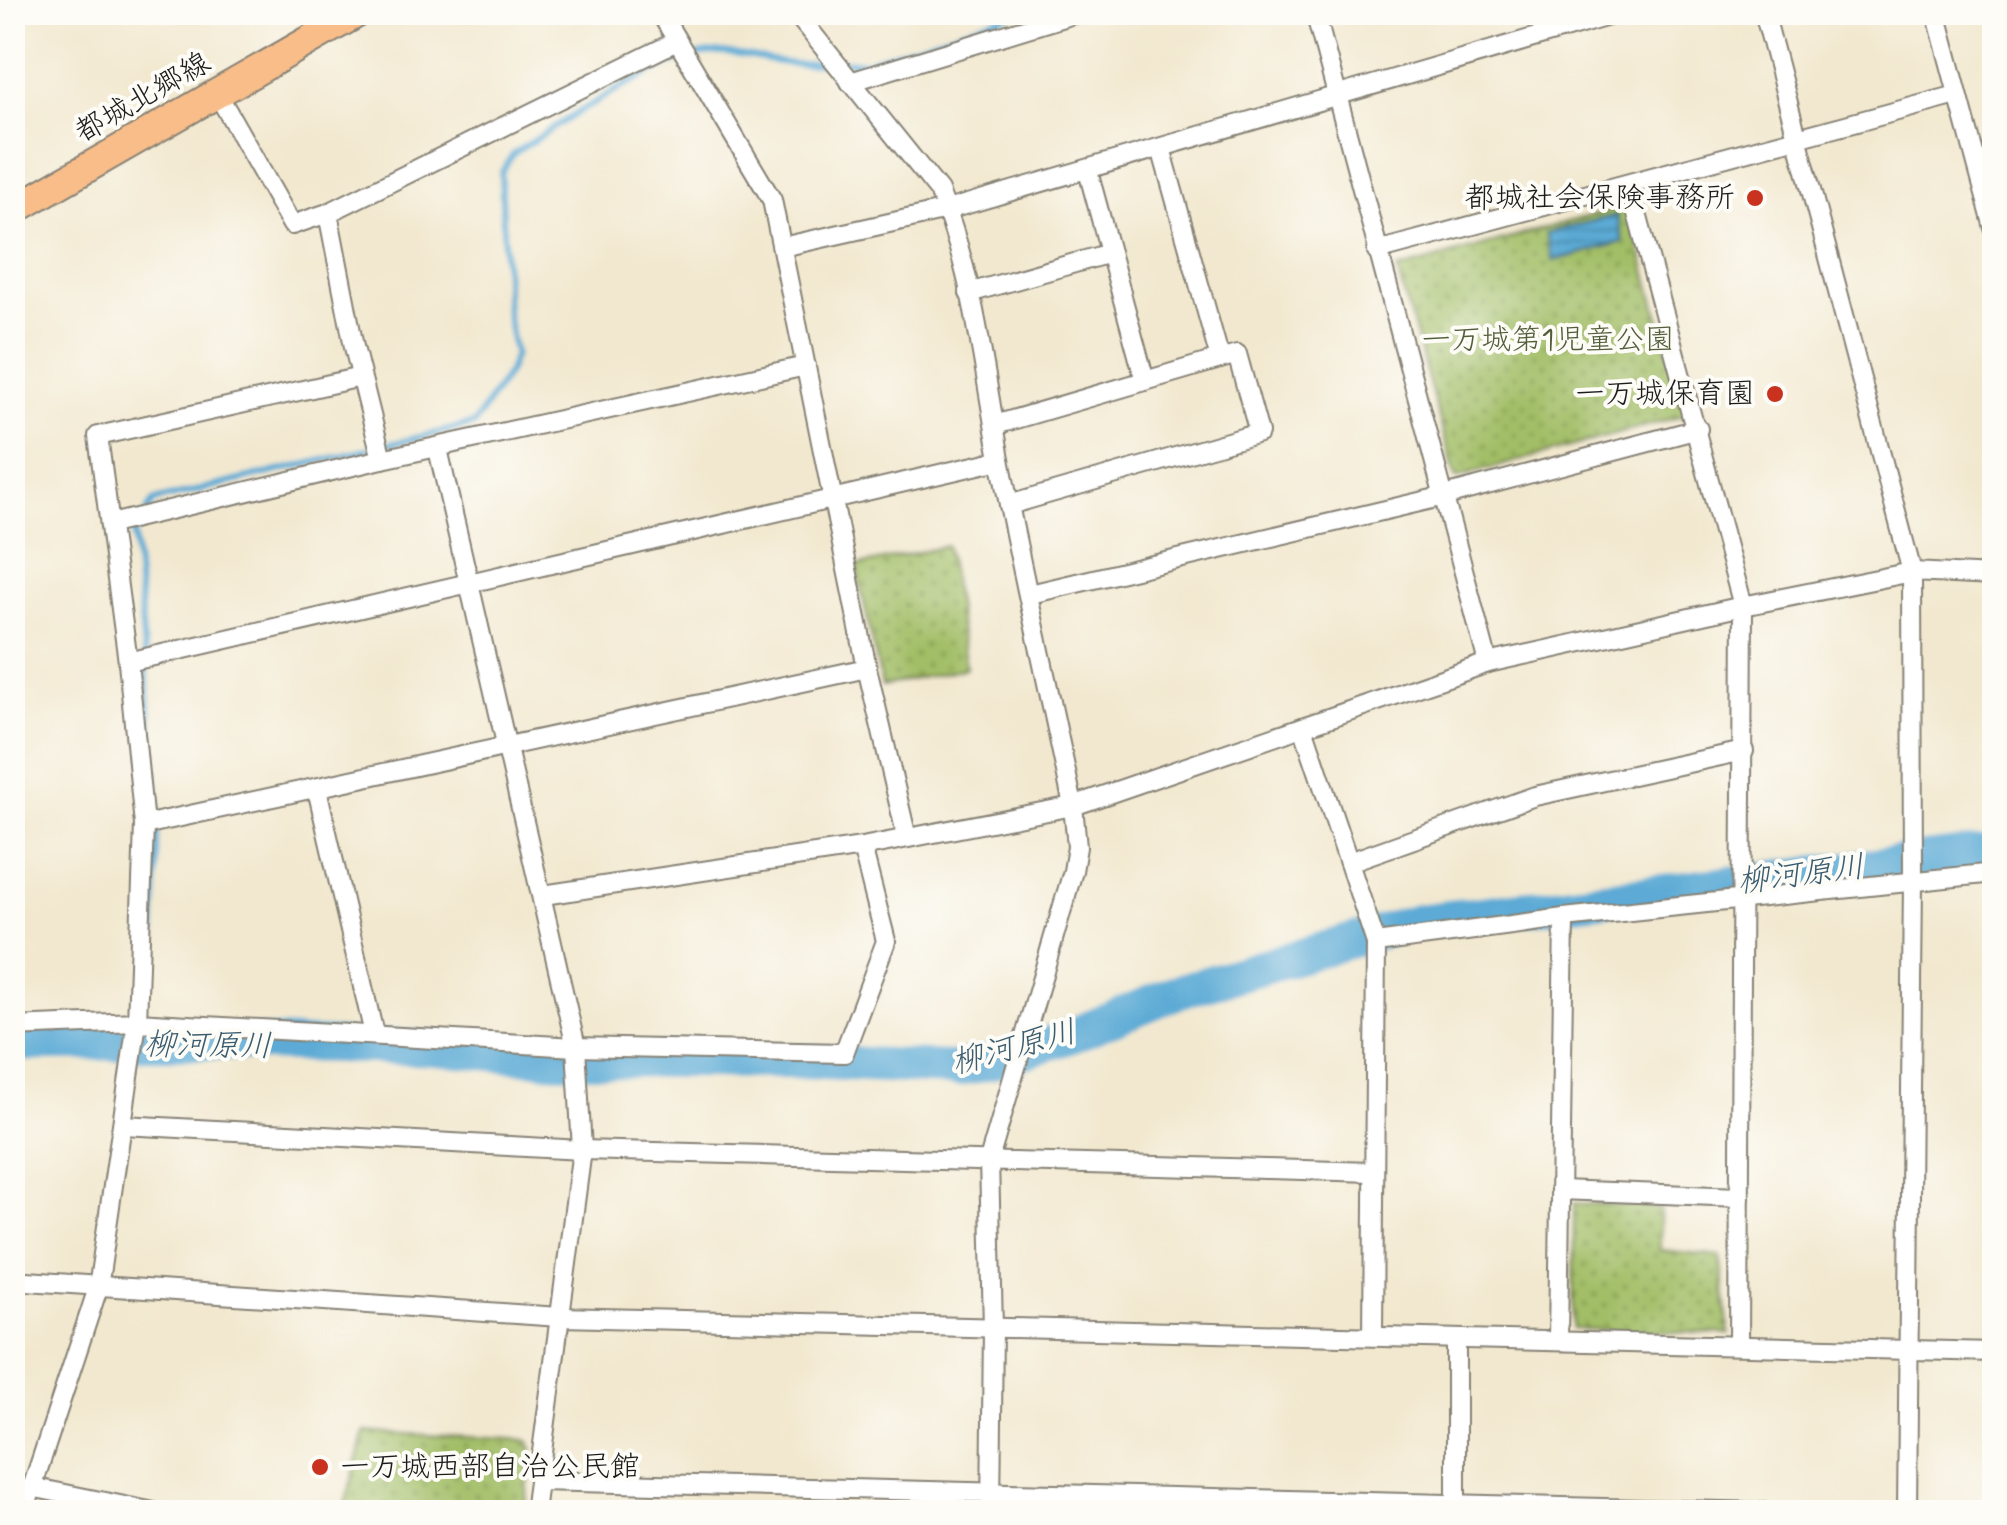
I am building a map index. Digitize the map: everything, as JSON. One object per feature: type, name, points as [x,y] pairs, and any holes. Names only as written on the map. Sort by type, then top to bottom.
[{"type":"main road","name":"都城北郷線","points":[[12,211],[217,93],[320,22],[359,12]]},
{"type":"street","points":[[660,12],[772,200],[867,668],[907,838]]},
{"type":"street","points":[[794,12],[939,191],[947,210],[970,293],[1000,460],[1073,806],[1077,846],[1073,871],[989,1160],[993,1328],[991,1503]]},
{"type":"street","points":[[850,82],[1080,12]]},
{"type":"street","points":[[1315,12],[1488,663]]},
{"type":"street","points":[[782,247],[947,210],[1088,171],[1622,12]]},
{"type":"street","points":[[1764,12],[1912,572],[1907,1512]]},
{"type":"street","points":[[1936,12],[1994,228]]},
{"type":"street","points":[[217,93],[292,225],[328,213],[677,41]]},
{"type":"street","points":[[1377,251],[1957,95]]},
{"type":"street","points":[[1160,148],[1220,359]]},
{"type":"street","points":[[1088,171],[1146,381]]},
{"type":"street","points":[[1629,184],[1744,606],[1739,1344]]},
{"type":"street","points":[[328,213],[360,377],[382,460]]},
{"type":"street","points":[[970,293],[1110,253]]},
{"type":"street","points":[[994,425],[1237,354],[1259,433],[1010,505]]},
{"type":"street","points":[[111,524],[806,366]]},
{"type":"street","points":[[24,1512],[98,1288],[136,1022],[144,826],[128,662],[98,436],[360,377]]},
{"type":"street","points":[[1030,594],[1444,496],[1698,428]]},
{"type":"street","points":[[438,449],[576,1046],[582,1150],[534,1512]]},
{"type":"street","points":[[128,662],[1000,460]]},
{"type":"street","points":[[543,895],[862,847],[1073,806],[1488,663],[1912,572],[1994,576]]},
{"type":"street","points":[[144,826],[867,668]]},
{"type":"street","points":[[1304,728],[1376,942],[1373,1335]]},
{"type":"street","points":[[1349,862],[1535,796],[1744,751]]},
{"type":"street","points":[[318,790],[374,1034]]},
{"type":"street","points":[[12,1027],[136,1022],[576,1046],[844,1053],[886,940],[862,847]]},
{"type":"street","points":[[1376,942],[1994,873]]},
{"type":"street","points":[[1558,1340],[1564,918]]},
{"type":"street","points":[[123,1125],[582,1150],[1374,1172]]},
{"type":"street","points":[[1560,1190],[1740,1197]]},
{"type":"street","points":[[12,1280],[560,1316],[1994,1352]]},
{"type":"street","points":[[1456,1340],[1456,1508]]},
{"type":"street","points":[[538,1481],[991,1503],[1763,1512]]},
{"type":"street","points":[[31,1487],[154,1512]]},
{"type":"green space","name":"一万城第1児童公園","points":[[1628,205],[1686,415],[1456,478],[1397,270]]},
{"type":"green space","points":[[947,546],[966,668],[882,686],[856,566]]},
{"type":"green space","points":[[1574,1203],[1660,1208],[1660,1250],[1720,1256],[1729,1334],[1573,1329]]},
{"type":"green space","points":[[365,1432],[528,1440],[532,1449],[525,1512],[343,1512]]},
{"type":"water","points":[[1617,215],[1623,242],[1553,261],[1546,233]]},
{"type":"waterway","points":[[842,61],[864,63],[1018,12]]},
{"type":"waterway","points":[[147,511],[153,501],[474,424],[509,371],[515,354],[507,315],[501,173],[513,154],[611,93],[693,56],[729,54],[800,64],[830,61]]},
{"type":"waterway","points":[[141,522],[134,534],[158,814],[153,967]]},
{"type":"waterway","name":"柳河原川","points":[[12,1044],[198,1042],[430,1048],[554,1059],[813,1062],[959,1069],[1068,1037],[1177,992],[1419,921],[1994,851]]},
{"type":"place","name":"都城社会保険事務所","points":[[1755,198]]},
{"type":"place","name":"一万城保育園","points":[[1775,394]]},
{"type":"place","name":"一万城西部自治公民館","points":[[320,1467]]}]
